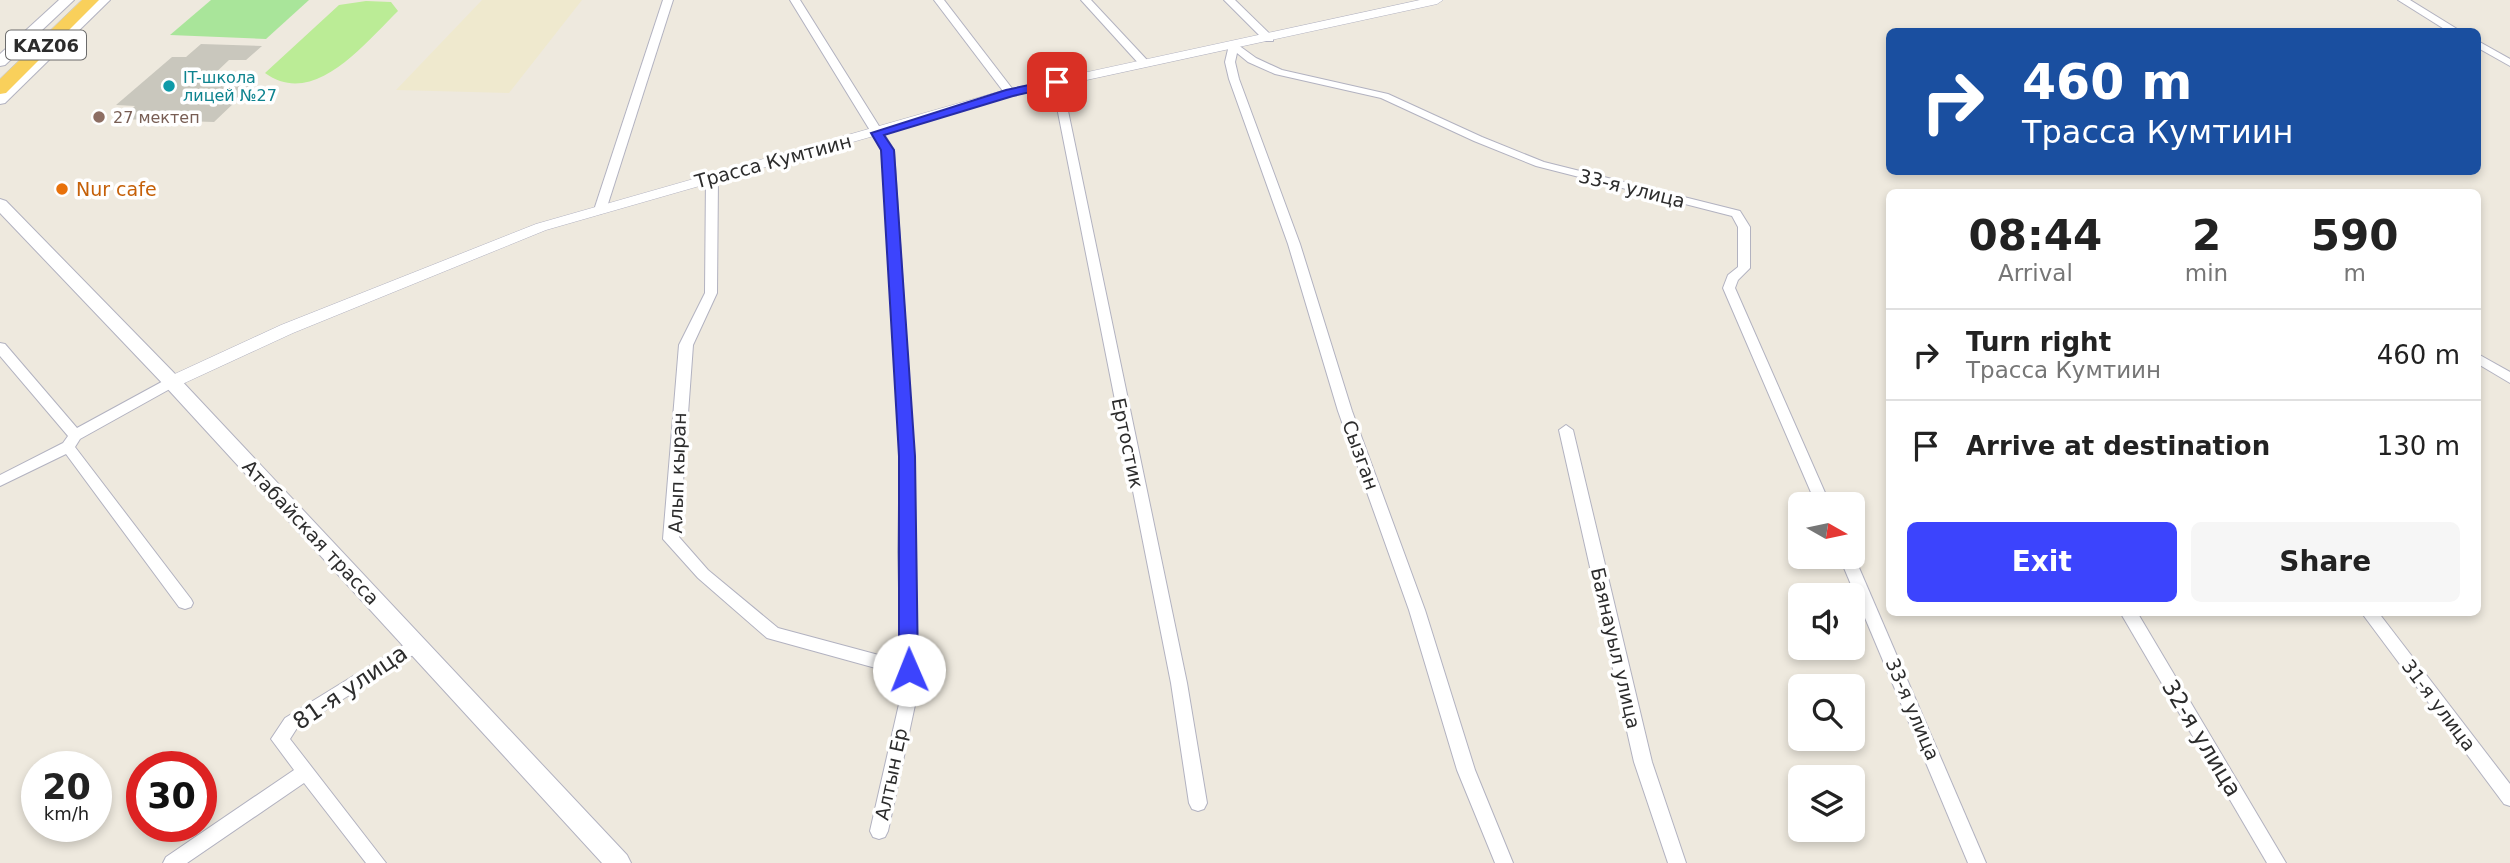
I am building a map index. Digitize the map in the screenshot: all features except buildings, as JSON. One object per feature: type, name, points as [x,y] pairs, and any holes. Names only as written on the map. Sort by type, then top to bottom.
[{"type":"highway","name":"KАZ06","points":[[0,76],[79,0]]},
{"type":"highway","name":"KАZ06","points":[[0,89],[91,0]]},
{"type":"main road","points":[[0,62],[66,0]]},
{"type":"main road","points":[[0,100],[103,0]]},
{"type":"main road","name":"Атабайская трасса","points":[[0,204],[172,382],[618,863]]},
{"type":"street","points":[[600,210],[668,0]]},
{"type":"street","name":"Алтын Ер","points":[[795,0],[888,150],[907,456],[910,691],[879,831]]},
{"type":"street","points":[[939,0],[1010,93]]},
{"type":"street","points":[[1086,0],[1144,63]]},
{"type":"street","points":[[1229,0],[1269,39]]},
{"type":"street","name":"Трасса Кумтиин","points":[[172,382],[287,328],[541,227],[1010,93],[1269,39],[1437,0]]},
{"type":"street","points":[[2403,0],[2450,28]]},
{"type":"street","name":"33-я улица","points":[[1234,45],[1252,60],[1279,72],[1384,96],[1540,164],[1736,214],[1744,227],[1744,268],[1732,278],[1729,288],[1818,492]]},
{"type":"street","name":"Сызган","points":[[1234,45],[1230,62],[1234,79],[1294,244],[1345,411],[1417,610],[1466,770],[1504,863]]},
{"type":"street","points":[[2481,46],[2510,62]]},
{"type":"street","name":"Ертостик","points":[[1057,82],[1179,683],[1198,803]]},
{"type":"street","name":"Алып кыран","points":[[712,177],[711,293],[685,345],[671,539],[703,574],[773,633],[909,670]]},
{"type":"street","points":[[0,347],[71,441],[185,603]]},
{"type":"street","points":[[2481,360],[2510,378]]},
{"type":"street","points":[[0,481],[172,382]]},
{"type":"street","name":"Баянауыл улица","points":[[1566,430],[1643,762],[1677,863]]},
{"type":"street","name":"33-я улица","points":[[1852,569],[1978,863]]},
{"type":"street","name":"32-я улица","points":[[2130,616],[2277,863]]},
{"type":"street","name":"31-я улица","points":[[2372,616],[2510,798]]},
{"type":"street","name":"81-я улица","points":[[377,863],[280,739],[291,723],[415,645]]},
{"type":"street","points":[[172,863],[306,772]]},
{"type":"shaded area","points":[[482,0],[582,0],[509,93],[396,90]]},
{"type":"green space","points":[[211,0],[309,0],[266,39],[170,35]]},
{"type":"green space","points":[[366,1],[391,2],[398,11],[338,68],[320,78],[302,83],[283,82],[265,73],[339,5]]},
{"type":"place","name":"IT-школа лицей №27","points":[[169,86]]},
{"type":"place","name":"27 мектеп","points":[[99,117]]},
{"type":"place","name":"Nur cafe","points":[[62,189]]},
{"type":"route","points":[[909,670],[907,456],[888,150],[877,133],[1010,93],[1057,82]]}]
